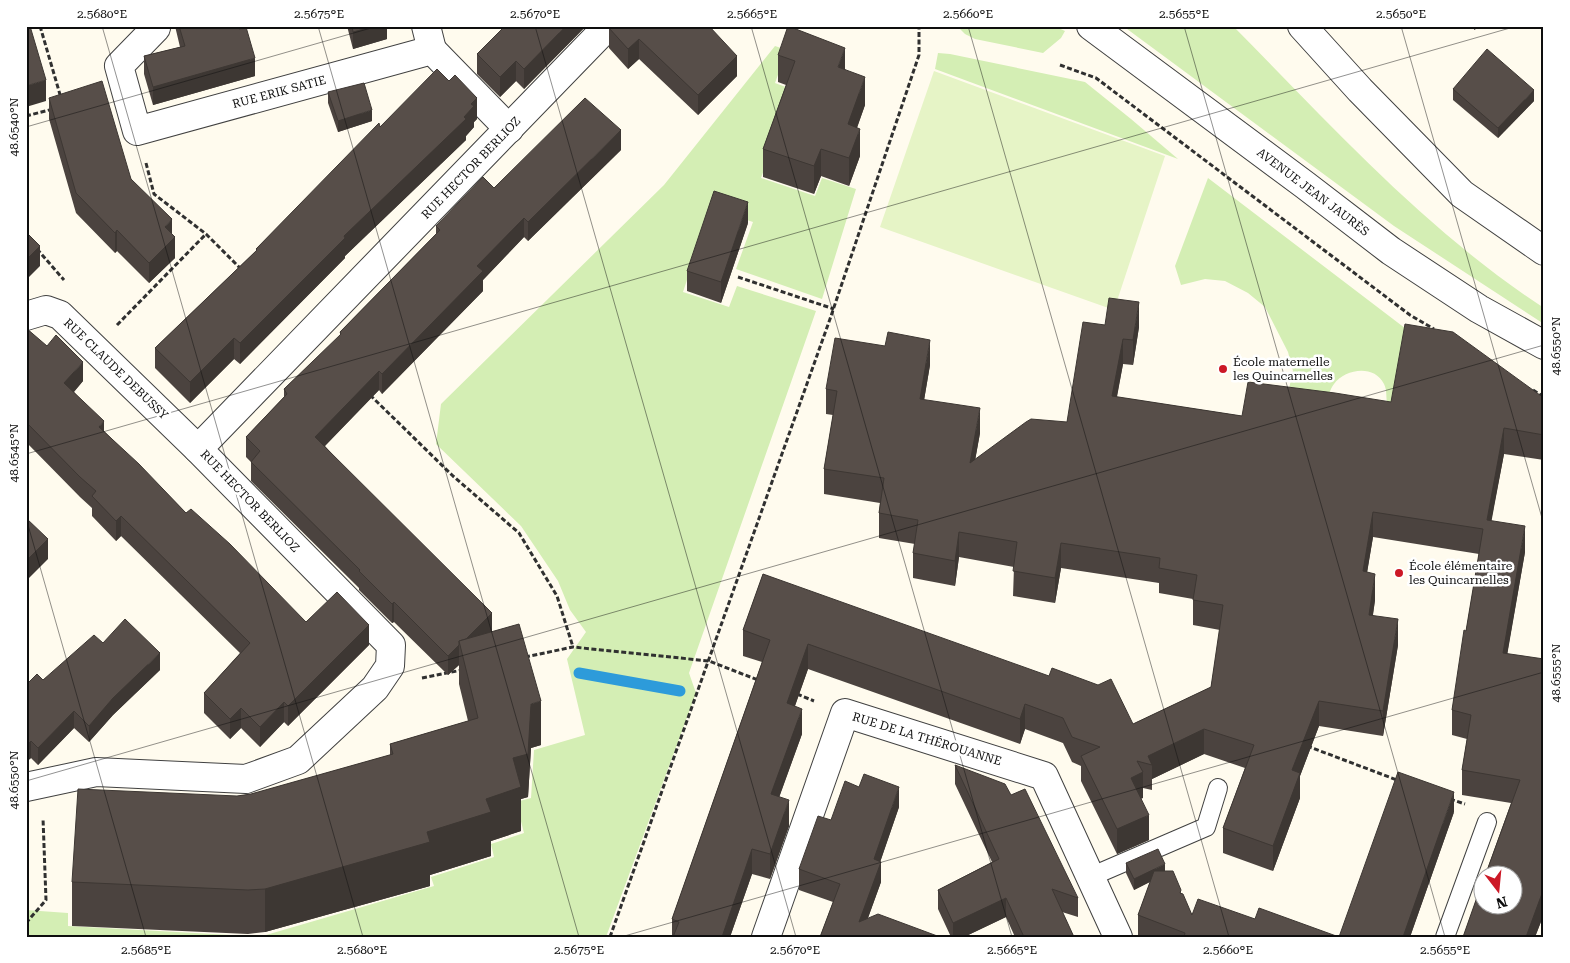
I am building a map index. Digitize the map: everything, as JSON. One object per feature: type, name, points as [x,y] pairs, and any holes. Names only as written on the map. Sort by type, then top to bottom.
[{"type":"street","points":[[137,131],[119,66],[156,28],[155,26]]},
{"type":"street","name":"RUE HECTOR BERLIOZ","points":[[34,785],[96,772],[246,779],[298,760],[375,688],[390,666],[390,646],[198,449],[608,26]]},
{"type":"street","name":"AVENUE JEAN JAURÈS","points":[[1091,26],[1391,251],[1479,309],[1544,345]]},
{"type":"street","points":[[1302,26],[1360,90],[1462,194],[1544,251]]},
{"type":"street","name":"RUE ERIK SATIE","points":[[137,131],[429,38],[509,129]]},
{"type":"street","name":"RUE CLAUDE DEBUSSY","points":[[36,313],[60,315],[198,449]]},
{"type":"street","name":"RUE DE LA THÉROUANNE","points":[[766,937],[845,713],[1044,776],[1090,877],[1110,934]]},
{"type":"lane","points":[[1090,877],[1206,827],[1218,788]]},
{"type":"lane","points":[[1445,937],[1487,822]]},
{"type":"path","points":[[40,26],[63,106]]},
{"type":"path","points":[[610,937],[834,309],[920,55],[919,26]]},
{"type":"path","points":[[1060,65],[1096,78],[1410,315],[1435,330]]},
{"type":"path","points":[[26,116],[55,108]]},
{"type":"path","points":[[137,131],[154,194],[206,234],[248,276]]},
{"type":"path","points":[[94,348],[206,234]]},
{"type":"path","points":[[33,245],[67,283],[36,313]]},
{"type":"path","points":[[738,276],[834,309]]},
{"type":"path","points":[[1527,387],[1544,397]]},
{"type":"path","points":[[364,389],[453,476],[519,533],[557,596],[573,647]]},
{"type":"path","points":[[516,658],[573,647],[709,661],[766,683]]},
{"type":"path","points":[[375,688],[469,668]]},
{"type":"path","points":[[792,693],[845,713]]},
{"type":"path","points":[[1305,746],[1406,783]]},
{"type":"path","points":[[26,923],[46,900],[34,785]]},
{"type":"path","points":[[1443,796],[1471,806]]},
{"type":"green space","points":[[957,26],[989,26],[998,28],[1054,26],[1065,31],[1061,38],[1043,53],[975,39],[965,34]]},
{"type":"green space","points":[[1123,26],[1233,26],[1343,138],[1420,211],[1501,278],[1544,308],[1544,324],[1394,226]]},
{"type":"green space","points":[[775,46],[787,50],[775,83],[802,93],[780,126],[761,178],[815,196],[822,178],[856,189],[822,299],[736,269],[753,222],[711,208],[683,292],[729,307],[737,286],[816,311],[689,673],[696,693],[606,937],[26,937],[26,910],[68,913],[68,926],[249,936],[266,935],[434,886],[431,877],[494,857],[491,844],[524,833],[516,802],[531,798],[534,750],[585,735],[567,659],[586,632],[570,610],[558,581],[521,526],[436,444],[441,404],[664,185]]},
{"type":"green space","points":[[938,53],[1085,82],[1178,159],[935,69]]},
{"type":"green space","points":[[934,71],[1165,156],[1114,310],[880,227]]},
{"type":"green space","points":[[1208,178],[1435,351],[1393,404],[1387,403],[1384,384],[1374,373],[1367,371],[1352,372],[1339,379],[1331,388],[1326,403],[1288,393],[1293,371],[1288,352],[1265,307],[1248,293],[1225,281],[1205,279],[1181,285],[1175,266]]},
{"type":"building","points":[[26,26],[30,26],[46,80],[26,86]]},
{"type":"building","points":[[179,26],[238,26],[239,29],[246,27],[255,58],[153,87],[144,56],[185,46]]},
{"type":"building","points":[[352,26],[375,26],[353,32]]},
{"type":"building","points":[[505,26],[566,26],[524,69],[516,61],[500,77],[477,54]]},
{"type":"building","points":[[610,26],[709,26],[737,56],[698,95],[639,39],[628,49],[609,28]]},
{"type":"building","points":[[788,26],[845,48],[838,67],[865,77],[848,124],[860,129],[849,158],[821,149],[814,166],[763,149],[795,61],[778,55]]},
{"type":"building","points":[[1487,49],[1534,90],[1498,128],[1453,89]]},
{"type":"building","points":[[437,69],[449,81],[455,75],[477,98],[471,104],[474,106],[464,117],[466,119],[344,236],[345,238],[240,343],[234,338],[190,382],[155,348],[257,250],[379,123],[380,127]]},
{"type":"building","points":[[102,81],[131,179],[172,219],[165,227],[175,237],[149,263],[117,230],[115,233],[76,193],[49,98]]},
{"type":"building","points":[[364,83],[372,110],[338,121],[328,92]]},
{"type":"building","points":[[585,98],[621,130],[528,222],[524,218],[477,266],[483,271],[382,374],[379,371],[315,437],[492,613],[466,639],[459,641],[459,645],[448,656],[394,602],[392,604],[251,462],[260,451],[246,437],[287,394],[284,389],[341,334],[340,332],[440,230],[436,226],[483,177],[494,188]]},
{"type":"building","points":[[714,191],[748,202],[721,282],[687,271]]},
{"type":"building","points":[[26,232],[40,246],[26,260]]},
{"type":"building","points":[[1109,298],[1139,302],[1133,340],[1123,339],[1112,396],[1242,416],[1248,382],[1391,402],[1405,324],[1453,332],[1544,398],[1544,435],[1504,428],[1487,520],[1525,526],[1503,653],[1544,659],[1544,888],[1526,937],[1463,937],[1472,911],[1472,916],[1522,916],[1522,866],[1489,866],[1520,780],[1462,770],[1471,715],[1452,710],[1464,630],[1466,631],[1483,529],[1373,512],[1363,571],[1375,574],[1369,615],[1398,619],[1383,711],[1319,701],[1292,770],[1300,773],[1273,846],[1223,828],[1254,745],[1204,729],[1148,756],[1152,765],[1137,761],[1143,772],[1131,778],[1149,815],[1117,829],[1081,756],[1100,747],[1072,737],[1063,718],[1025,704],[1020,719],[808,644],[787,703],[802,709],[771,794],[789,800],[770,854],[752,849],[722,937],[673,937],[679,922],[672,919],[770,640],[743,630],[763,574],[1049,676],[1052,668],[1098,685],[1111,679],[1133,724],[1211,687],[1223,605],[1193,600],[1197,575],[1159,568],[1160,558],[1061,543],[1055,578],[1013,571],[1017,542],[959,532],[955,561],[913,553],[918,520],[879,513],[884,478],[824,469],[837,391],[826,389],[835,338],[885,346],[888,332],[930,340],[920,399],[980,408],[970,463],[1031,419],[1067,422],[1083,322],[1105,325]]},
{"type":"building","points":[[26,328],[47,346],[56,335],[83,362],[64,383],[104,421],[99,427],[139,464],[186,513],[191,509],[230,544],[306,622],[337,592],[369,625],[288,706],[284,702],[260,727],[241,708],[230,719],[204,693],[250,643],[121,516],[116,521],[92,496],[96,491],[26,422]]},
{"type":"building","points":[[26,518],[48,539],[26,561]]},
{"type":"building","points":[[125,619],[160,653],[113,698],[89,726],[74,711],[38,748],[31,741],[26,746],[26,685],[37,674],[43,680],[94,635],[103,643]]},
{"type":"building","points":[[519,624],[541,701],[531,704],[528,754],[513,758],[521,787],[486,799],[491,812],[427,832],[430,842],[265,889],[248,890],[72,882],[78,789],[237,796],[251,794],[393,754],[390,744],[478,718],[459,641]]},
{"type":"building","points":[[955,765],[1005,784],[1011,795],[1025,789],[1078,898],[1052,889],[1074,937],[1024,937],[1006,898],[953,923],[938,890],[999,859]]},
{"type":"building","points":[[1398,772],[1454,792],[1403,937],[1339,937]]},
{"type":"building","points":[[864,774],[899,787],[874,859],[881,862],[859,922],[878,914],[940,937],[820,937],[840,884],[799,869],[818,816],[831,820],[845,781],[859,787]]},
{"type":"building","points":[[1158,849],[1165,864],[1134,879],[1126,863]]},
{"type":"building","points":[[1154,871],[1173,871],[1181,890],[1180,893],[1183,894],[1192,915],[1198,899],[1255,919],[1259,908],[1339,937],[1184,937],[1185,933],[1138,915]]},
{"type":"waterway","points":[[579,673],[680,691]]},
{"type":"place","name":"École maternelle les Quincarnelles","points":[[1223,369]]},
{"type":"place","name":"École élémentaire les Quincarnelles","points":[[1399,573]]}]
